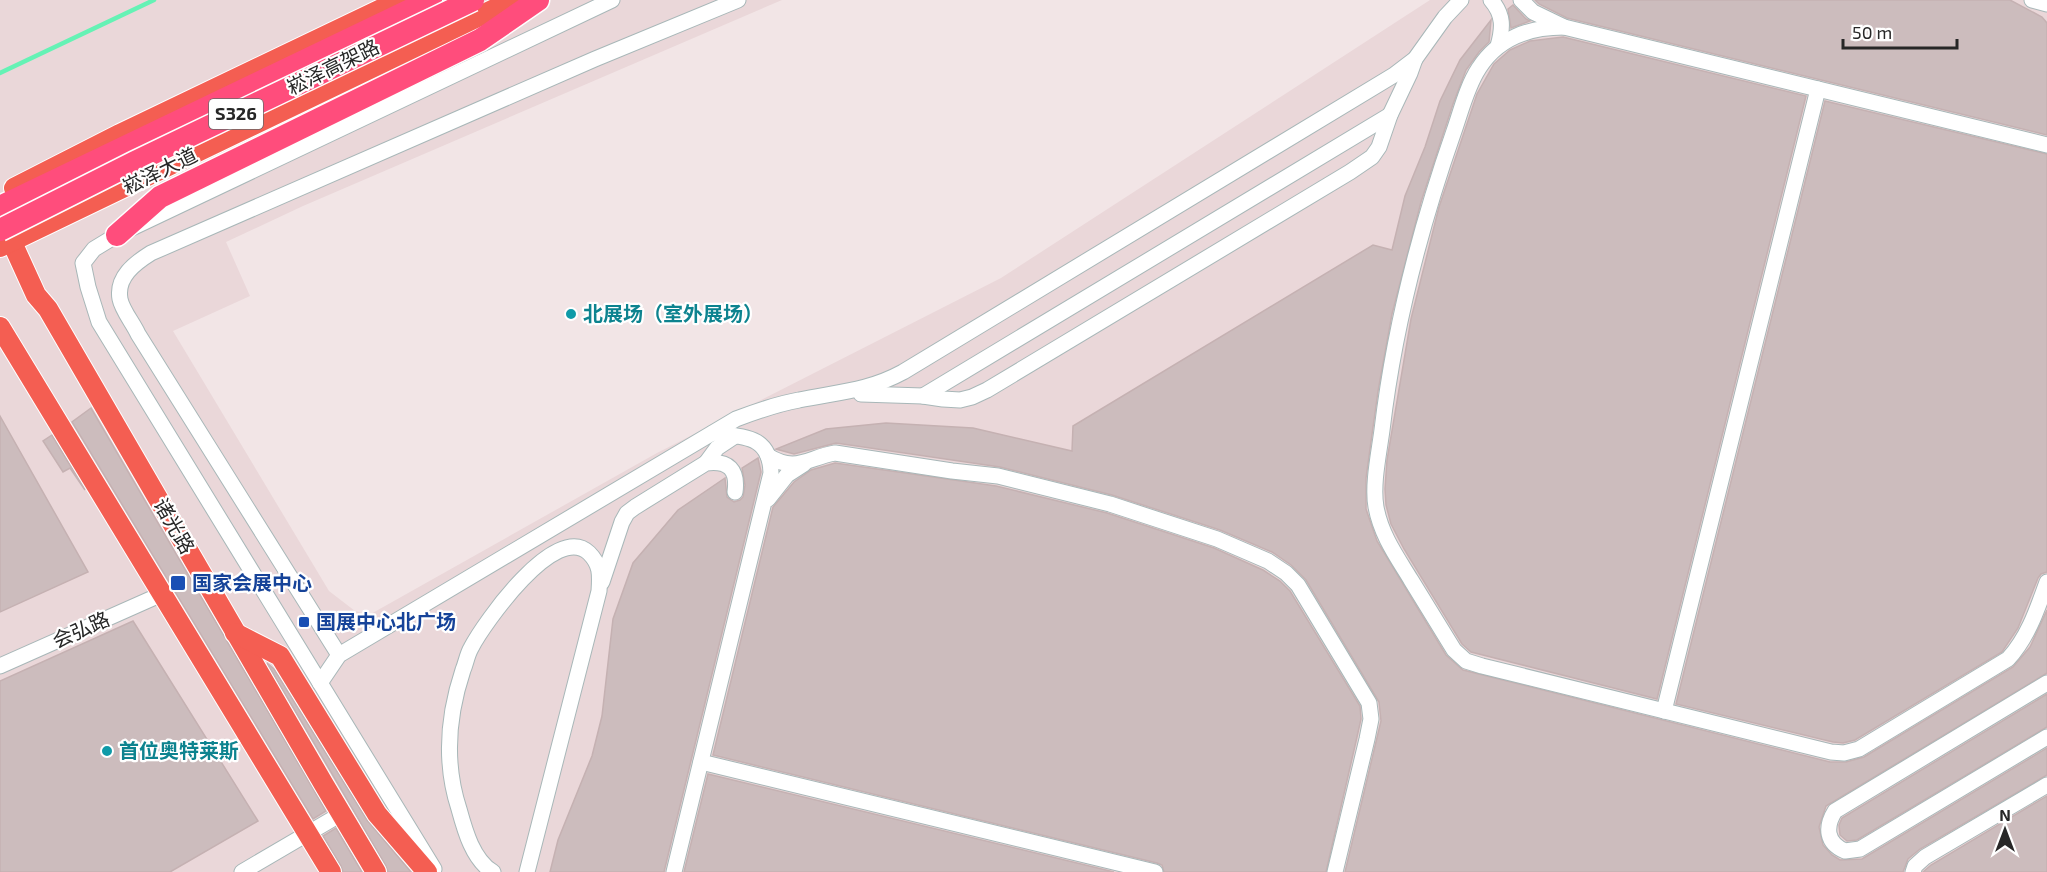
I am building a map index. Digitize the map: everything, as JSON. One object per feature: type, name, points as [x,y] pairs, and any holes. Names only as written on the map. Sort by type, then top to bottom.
[{"type":"highway","name":"崧泽高架路","points":[[0,207],[431,0]]},
{"type":"highway","name":"崧泽高架路","points":[[3,240],[135,162],[473,0]]},
{"type":"highway","points":[[117,235],[160,197],[480,40],[537,0]]},
{"type":"main road","points":[[0,195],[120,134],[400,0]]},
{"type":"main road","name":"崧泽大道","points":[[3,240],[513,0]]},
{"type":"main road","name":"诸光路","points":[[0,216],[3,240],[36,295],[48,309],[376,872]]},
{"type":"main road","points":[[0,327],[331,872]]},
{"type":"main road","points":[[235,633],[280,656],[377,814],[427,872]]},
{"type":"street","points":[[435,872],[99,322],[83,263],[94,249],[117,235],[612,0]]},
{"type":"street","points":[[339,655],[138,334],[120,299],[123,278],[134,263],[151,253],[574,68],[738,0]]},
{"type":"street","points":[[831,394],[923,396],[960,400],[972,397],[1372,158],[1379,147],[1390,115],[1415,59],[1445,16],[1461,0]]},
{"type":"street","points":[[1491,0],[1499,9],[1503,22],[1498,46]]},
{"type":"street","points":[[1521,0],[1533,12],[1564,27],[2047,145]]},
{"type":"street","points":[[1564,27],[1523,32],[1498,46],[1479,68],[1467,93],[1422,231],[1401,315],[1385,404],[1377,466],[1376,505],[1382,532],[1454,650],[1466,661],[1831,752],[1844,753],[1859,748],[2008,659],[2020,646],[2047,582]]},
{"type":"street","points":[[320,683],[339,655],[736,419],[766,408],[868,388],[903,372],[1394,75],[1415,59]]},
{"type":"street","points":[[1664,711],[1818,89]]},
{"type":"street","points":[[923,396],[1390,115]]},
{"type":"street","points":[[713,433],[750,437],[768,456],[780,463],[804,464]]},
{"type":"street","points":[[516,872],[529,867],[599,591],[627,513],[706,463],[717,448],[735,436]]},
{"type":"street","points":[[762,513],[768,499],[787,475],[804,464],[835,453],[998,476],[1110,504],[1164,521],[1268,561],[1286,573],[1298,585],[1369,703],[1371,719],[1367,739],[1335,872]]},
{"type":"street","points":[[674,872],[762,513],[771,473],[768,456]]},
{"type":"street","points":[[706,463],[717,461],[727,465],[734,472],[737,481],[735,492]]},
{"type":"street","points":[[489,870],[466,834],[450,772],[450,726],[459,684],[470,649],[493,613],[519,581],[562,550],[577,547],[586,550],[596,560],[600,570],[599,591]]},
{"type":"street","name":"会弘路","points":[[0,666],[162,594]]},
{"type":"street","points":[[2047,683],[1835,811],[1829,820],[1830,841],[1845,851],[1860,849],[2047,736]]},
{"type":"street","points":[[701,762],[1155,872]]},
{"type":"street","points":[[1913,872],[1915,866],[1924,857],[2047,784]]},
{"type":"street","points":[[242,872],[341,814]]},
{"type":"shaded area","name":"北展场（室外展场）","points":[[782,0],[1430,0],[1001,278],[657,453],[369,615],[355,611],[329,591],[173,331],[250,296],[226,242],[303,206]]},
{"type":"building","points":[[1535,0],[2010,0],[2042,17],[2047,23],[2047,135],[1567,18]]},
{"type":"building","points":[[1513,5],[1530,21],[1511,28],[1508,9]]},
{"type":"building","points":[[1491,20],[1489,42],[1466,70],[1453,104],[1421,202],[1392,314],[1366,478],[1366,509],[1377,541],[1446,655],[1463,670],[1830,762],[1846,762],[1864,757],[2013,667],[2030,647],[2047,610],[2047,673],[1826,806],[1819,827],[1823,845],[1840,860],[1862,859],[2047,748],[2047,775],[1920,849],[1908,859],[1903,872],[1345,872],[1381,721],[1379,702],[1306,580],[1291,565],[1272,552],[1220,530],[1112,495],[1000,467],[836,443],[794,454],[776,449],[826,429],[886,423],[973,428],[1072,451],[1073,426],[1373,245],[1392,250],[1405,196],[1425,147],[1440,101],[1460,60]]},
{"type":"building","points":[[1563,37],[1806,96],[1657,699],[1471,652],[1462,644],[1404,549],[1391,524],[1386,505],[1387,460],[1411,319],[1439,207],[1477,94],[1494,64],[1510,50],[1530,41]]},
{"type":"building","points":[[1825,101],[2047,154],[2047,572],[2038,578],[2018,628],[2002,652],[1855,740],[1843,743],[1676,704]]},
{"type":"building","points":[[91,408],[326,811],[313,819],[72,422]]},
{"type":"building","points":[[0,416],[88,572],[0,612]]},
{"type":"building","points":[[52,435],[85,490],[70,468],[63,472],[43,441]]},
{"type":"building","points":[[758,458],[761,472],[664,872],[550,872],[558,840],[592,756],[602,716],[613,619],[633,563],[678,510],[725,478],[727,497],[734,502],[740,500],[743,497],[745,485],[742,468]]},
{"type":"building","points":[[835,463],[996,486],[1107,513],[1214,548],[1263,570],[1280,581],[1290,591],[1360,706],[1361,719],[1326,872],[1164,872],[1162,865],[1157,863],[713,755],[773,507],[794,482],[811,470]]},
{"type":"building","name":"首位奥特莱斯","points":[[133,621],[258,821],[170,872],[0,872],[0,681]]},
{"type":"building","points":[[267,663],[274,669],[367,820],[411,872],[388,872]]},
{"type":"building","points":[[2047,694],[2047,727],[1857,840],[1847,841],[1840,835],[1839,825],[1842,818]]},
{"type":"building","points":[[708,774],[1114,872],[684,872]]},
{"type":"building","points":[[2047,796],[2047,872],[1923,872],[1931,865]]},
{"type":"building","points":[[336,828],[362,872],[343,872],[323,836]]},
{"type":"waterway","points":[[0,73],[154,0]]},
{"type":"place","name":"北展场（室外展场）","points":[[571,314]]},
{"type":"place","name":"国家会展中心","points":[[178,583]]},
{"type":"place","name":"国展中心北广场","points":[[304,622]]},
{"type":"place","name":"首位奥特莱斯","points":[[107,751]]}]
